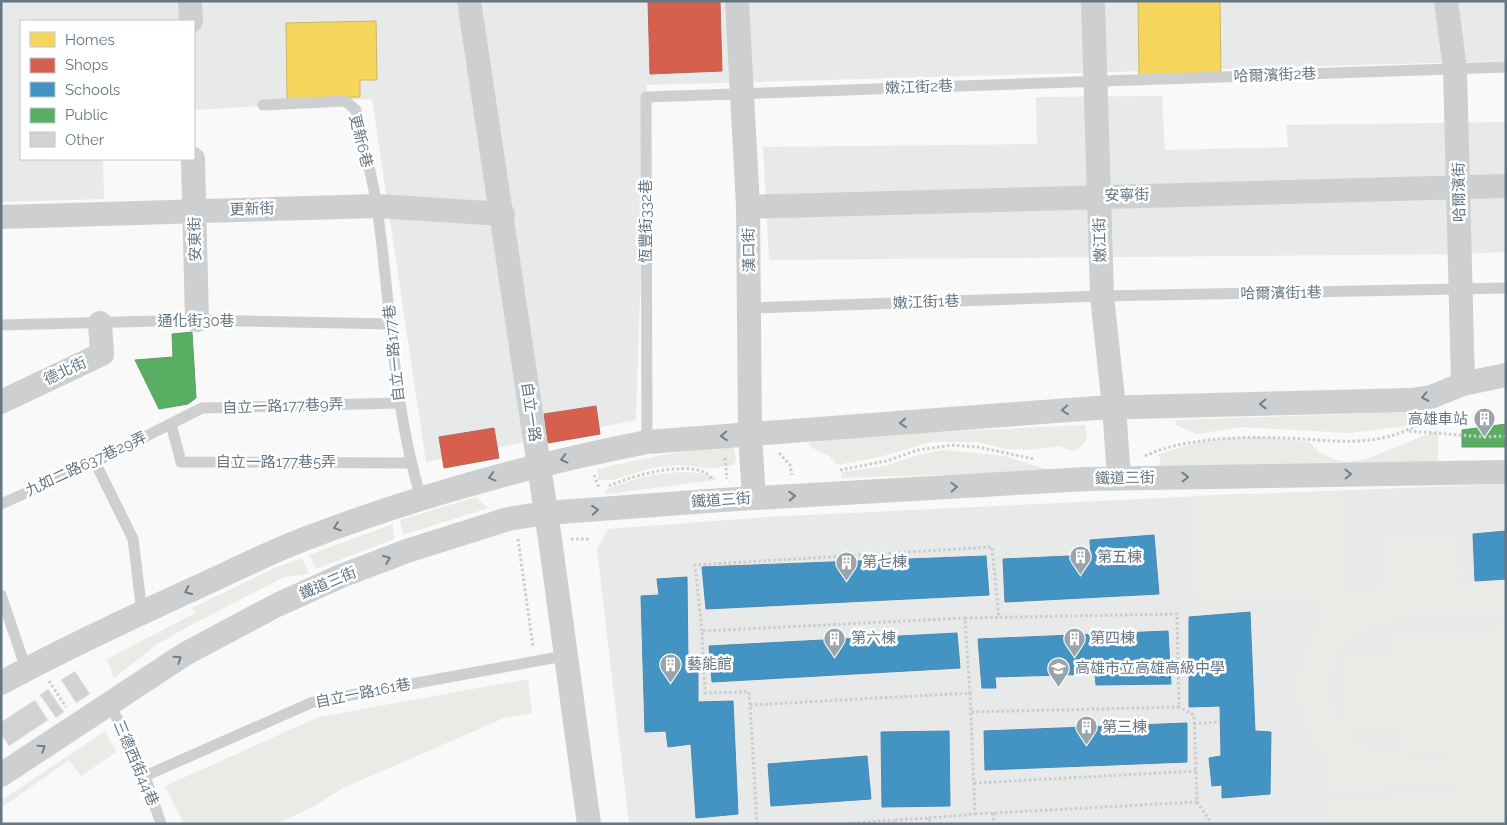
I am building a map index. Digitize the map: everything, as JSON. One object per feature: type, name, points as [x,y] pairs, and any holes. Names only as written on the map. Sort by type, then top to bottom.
[{"type":"street","points":[[190,1],[191,20]]},
{"type":"street","name":"自立一路","points":[[469,1],[479,80],[502,214],[546,513],[588,824]]},
{"type":"street","name":"漢口街","points":[[737,1],[748,207],[751,308],[750,434],[754,498]]},
{"type":"street","name":"嫩江街","points":[[1093,1],[1102,296],[1114,407],[1119,478]]},
{"type":"street","name":"哈爾濱街","points":[[1446,1],[1455,69],[1463,384]]},
{"type":"street","name":"安東街","points":[[194,160],[197,320]]},
{"type":"street","name":"安寧街","points":[[748,207],[1506,186]]},
{"type":"street","name":"更新街","points":[[1,217],[377,206],[502,214]]},
{"type":"street","name":"德北街","points":[[1,402],[102,354],[100,323]]},
{"type":"street","points":[[1,683],[33,677],[142,612],[300,540],[421,498],[539,465],[647,442],[1114,407],[1412,400],[1431,397],[1463,384],[1506,375]]},
{"type":"street","name":"鐵道三街","points":[[1,776],[185,654],[277,605],[341,576],[407,551],[500,521],[546,513],[754,498],[1119,478],[1506,472]]},
{"type":"lane","name":"哈爾濱街2巷","points":[[1095,81],[1506,67]]},
{"type":"lane","name":"嫩江街2巷","points":[[743,93],[1095,81]]},
{"type":"lane","name":"恆豐街332巷","points":[[647,442],[646,97],[743,93]]},
{"type":"lane","name":"更新6巷","points":[[263,105],[345,101],[356,110],[377,206]]},
{"type":"lane","name":"自立一路177巷","points":[[377,206],[398,403],[410,463],[421,498]]},
{"type":"lane","name":"哈爾濱街1巷","points":[[1102,296],[1506,288]]},
{"type":"lane","name":"嫩江街1巷","points":[[751,308],[1102,296]]},
{"type":"lane","name":"通化街30巷","points":[[1,325],[197,320],[390,324]]},
{"type":"lane","name":"自立一路177巷9弄","points":[[171,424],[202,408],[398,403]]},
{"type":"lane","name":"九如二路637巷29弄","points":[[1,504],[95,462],[171,424]]},
{"type":"lane","name":"自立一路177巷5弄","points":[[171,424],[181,462],[410,463]]},
{"type":"lane","points":[[95,462],[133,539],[142,612]]},
{"type":"lane","points":[[1,595],[33,677]]},
{"type":"lane","name":"自立一路161巷","points":[[145,776],[313,702],[564,656]]},
{"type":"lane","name":"三德西街44巷","points":[[110,704],[145,776],[161,824]]},
{"type":"path","points":[[1138,459],[1159,449],[1251,437],[1371,442],[1408,431],[1429,417],[1431,397]]},
{"type":"path","points":[[1408,431],[1486,437],[1506,436]]},
{"type":"path","points":[[838,471],[926,448],[952,445],[978,447],[1040,460]]},
{"type":"path","points":[[776,449],[790,465],[793,483]]},
{"type":"path","points":[[721,486],[728,481],[725,454]]},
{"type":"path","points":[[591,470],[600,490],[640,474],[666,470],[704,472],[715,481]]},
{"type":"path","points":[[512,535],[518,539],[520,547],[533,650]]},
{"type":"path","points":[[757,824],[749,692],[705,693],[702,632],[695,565],[992,547],[999,618]]},
{"type":"path","points":[[702,632],[965,618],[1177,614],[1179,707]]},
{"type":"path","points":[[965,618],[975,814]]},
{"type":"path","points":[[33,677],[49,680],[67,709]]},
{"type":"path","points":[[750,705],[970,693]]},
{"type":"path","points":[[971,712],[1179,707],[1194,715],[1197,802],[1212,824]]},
{"type":"path","points":[[1194,724],[1220,722]]},
{"type":"path","points":[[974,784],[1196,771]]},
{"type":"path","points":[[843,824],[894,822],[975,814],[1197,802]]},
{"type":"path","points":[[993,813],[994,824]]},
{"type":"path","points":[[929,818],[929,824]]},
{"type":"shaded area","points":[[1,1],[1506,1],[1506,61],[647,85],[636,420],[426,462],[372,99],[195,110],[195,20],[20,20],[20,160],[103,160],[104,199],[1,202]]},
{"type":"shaded area","points":[[1162,96],[1165,150],[1288,147],[1286,125],[1506,122],[1506,252],[1467,254],[769,260],[763,147],[1037,144],[1036,97]]},
{"type":"shaded area","points":[[1417,412],[1417,420],[1407,426],[1348,433],[1243,427],[1196,434],[1176,425],[1175,420]]},
{"type":"shaded area","points":[[1085,425],[1087,434],[1084,444],[1073,451],[1059,446],[1029,450],[1006,449],[977,442],[931,442],[883,456],[837,465],[828,455],[810,447],[809,442],[814,438]]},
{"type":"shaded area","points":[[1438,430],[1438,463],[1158,469],[1161,459],[1157,455],[1198,442],[1229,438],[1262,437],[1309,442],[1319,452],[1333,459],[1347,462],[1366,459]]},
{"type":"shaded area","points":[[733,445],[736,459],[734,465],[713,468],[678,465],[652,468],[613,480],[598,480],[598,469],[662,455]]},
{"type":"shaded area","points":[[944,450],[1004,456],[1053,471],[841,478],[842,472],[885,466],[918,455]]},
{"type":"shaded area","points":[[690,472],[714,476],[716,480],[606,494],[605,490],[646,476]]},
{"type":"shaded area","name":"高雄市立高雄高級中學","points":[[1506,484],[1506,824],[629,824],[597,549],[608,529],[766,517],[1224,495]]},
{"type":"shaded area","points":[[1340,491],[1346,590],[1506,584],[1506,614],[1396,619],[1365,628],[1346,643],[1338,654],[1333,667],[1329,694],[1337,719],[1345,730],[1343,657],[1394,656],[1397,731],[1346,732],[1358,744],[1375,751],[1396,756],[1444,757],[1506,752],[1506,783],[1328,790],[1327,758],[1314,742],[1304,723],[1299,703],[1298,682],[1302,661],[1309,642],[1321,625],[1320,597],[1197,604],[1191,496]]},
{"type":"shaded area","points":[[476,497],[488,508],[403,535],[400,520]]},
{"type":"shaded area","points":[[393,524],[394,539],[316,569],[309,555]]},
{"type":"shaded area","points":[[1457,534],[1461,581],[1382,587],[1381,539]]},
{"type":"shaded area","points":[[302,558],[309,574],[284,577],[191,625],[156,645],[114,678],[107,659],[195,613],[192,608],[275,568]]},
{"type":"shaded area","points":[[1506,628],[1506,748],[1401,753],[1395,633]]},
{"type":"shaded area","points":[[528,679],[532,713],[504,718],[343,788],[316,805],[277,824],[184,824],[165,786],[319,717]]},
{"type":"shaded area","points":[[105,731],[116,752],[81,776],[69,760],[1,808],[1,801]]},
{"type":"shaded area","points":[[1506,785],[1506,824],[1452,824],[1451,788]]},
{"type":"shaded area","points":[[1446,793],[1447,822],[1325,824],[1324,800]]},
{"type":"building: Homes","points":[[1138,1],[1220,1],[1221,75],[1139,76]]},
{"type":"building: Homes","points":[[376,21],[377,80],[360,80],[360,97],[287,99],[286,23]]},
{"type":"building: Shops","points":[[648,1],[720,1],[722,71],[650,74]]},
{"type":"building: Shops","points":[[596,406],[600,434],[548,443],[544,414]]},
{"type":"building: Shops","points":[[494,428],[499,458],[444,468],[439,437]]},
{"type":"building: Schools","points":[[1506,531],[1506,579],[1475,581],[1473,534]]},
{"type":"building: Schools","name":"第五棟","points":[[1154,535],[1159,594],[1005,602],[1003,559],[1091,555],[1090,540]]},
{"type":"building: Schools","name":"第七棟","points":[[986,556],[989,595],[706,609],[702,567]]},
{"type":"building: Schools","name":"藝能館","points":[[687,577],[688,664],[698,663],[698,702],[733,701],[738,814],[696,818],[691,744],[668,747],[666,731],[645,732],[641,596],[659,595],[657,579]]},
{"type":"building: Schools","points":[[1250,612],[1255,731],[1271,732],[1270,794],[1222,798],[1222,785],[1212,786],[1209,758],[1221,756],[1220,706],[1189,707],[1189,617]]},
{"type":"building: Schools","name":"第四棟","points":[[1168,631],[1171,684],[1096,685],[1095,674],[995,677],[996,688],[982,688],[978,639]]},
{"type":"building: Schools","name":"第六棟","points":[[957,633],[960,668],[712,682],[709,646]]},
{"type":"building: Schools","name":"第三棟","points":[[1187,723],[1187,762],[985,770],[984,731]]},
{"type":"building: Schools","points":[[949,731],[950,806],[882,807],[881,732]]},
{"type":"building: Schools","points":[[867,756],[871,799],[771,806],[768,764]]},
{"type":"building: Public","points":[[192,332],[196,398],[188,404],[159,409],[135,360],[173,357],[172,334]]},
{"type":"building: Public","name":"高雄車站","points":[[1506,424],[1506,447],[1462,447],[1462,430]]},
{"type":"building: Other","points":[[75,671],[90,694],[76,703],[61,680]]},
{"type":"building: Other","points":[[48,689],[64,712],[56,718],[40,695]]},
{"type":"building: Other","points":[[35,700],[48,720],[9,746],[1,734],[1,722]]},
{"type":"place","name":"高雄車站","points":[[1484,438]]},
{"type":"place","name":"第五棟","points":[[1081,576]]},
{"type":"place","name":"第七棟","points":[[846,581]]},
{"type":"place","name":"第六棟","points":[[835,657]]},
{"type":"place","name":"第四棟","points":[[1074,657]]},
{"type":"place","name":"藝能館","points":[[671,683]]},
{"type":"place","name":"高雄市立高雄高級中學","points":[[1059,687]]},
{"type":"place","name":"第三棟","points":[[1086,746]]}]
